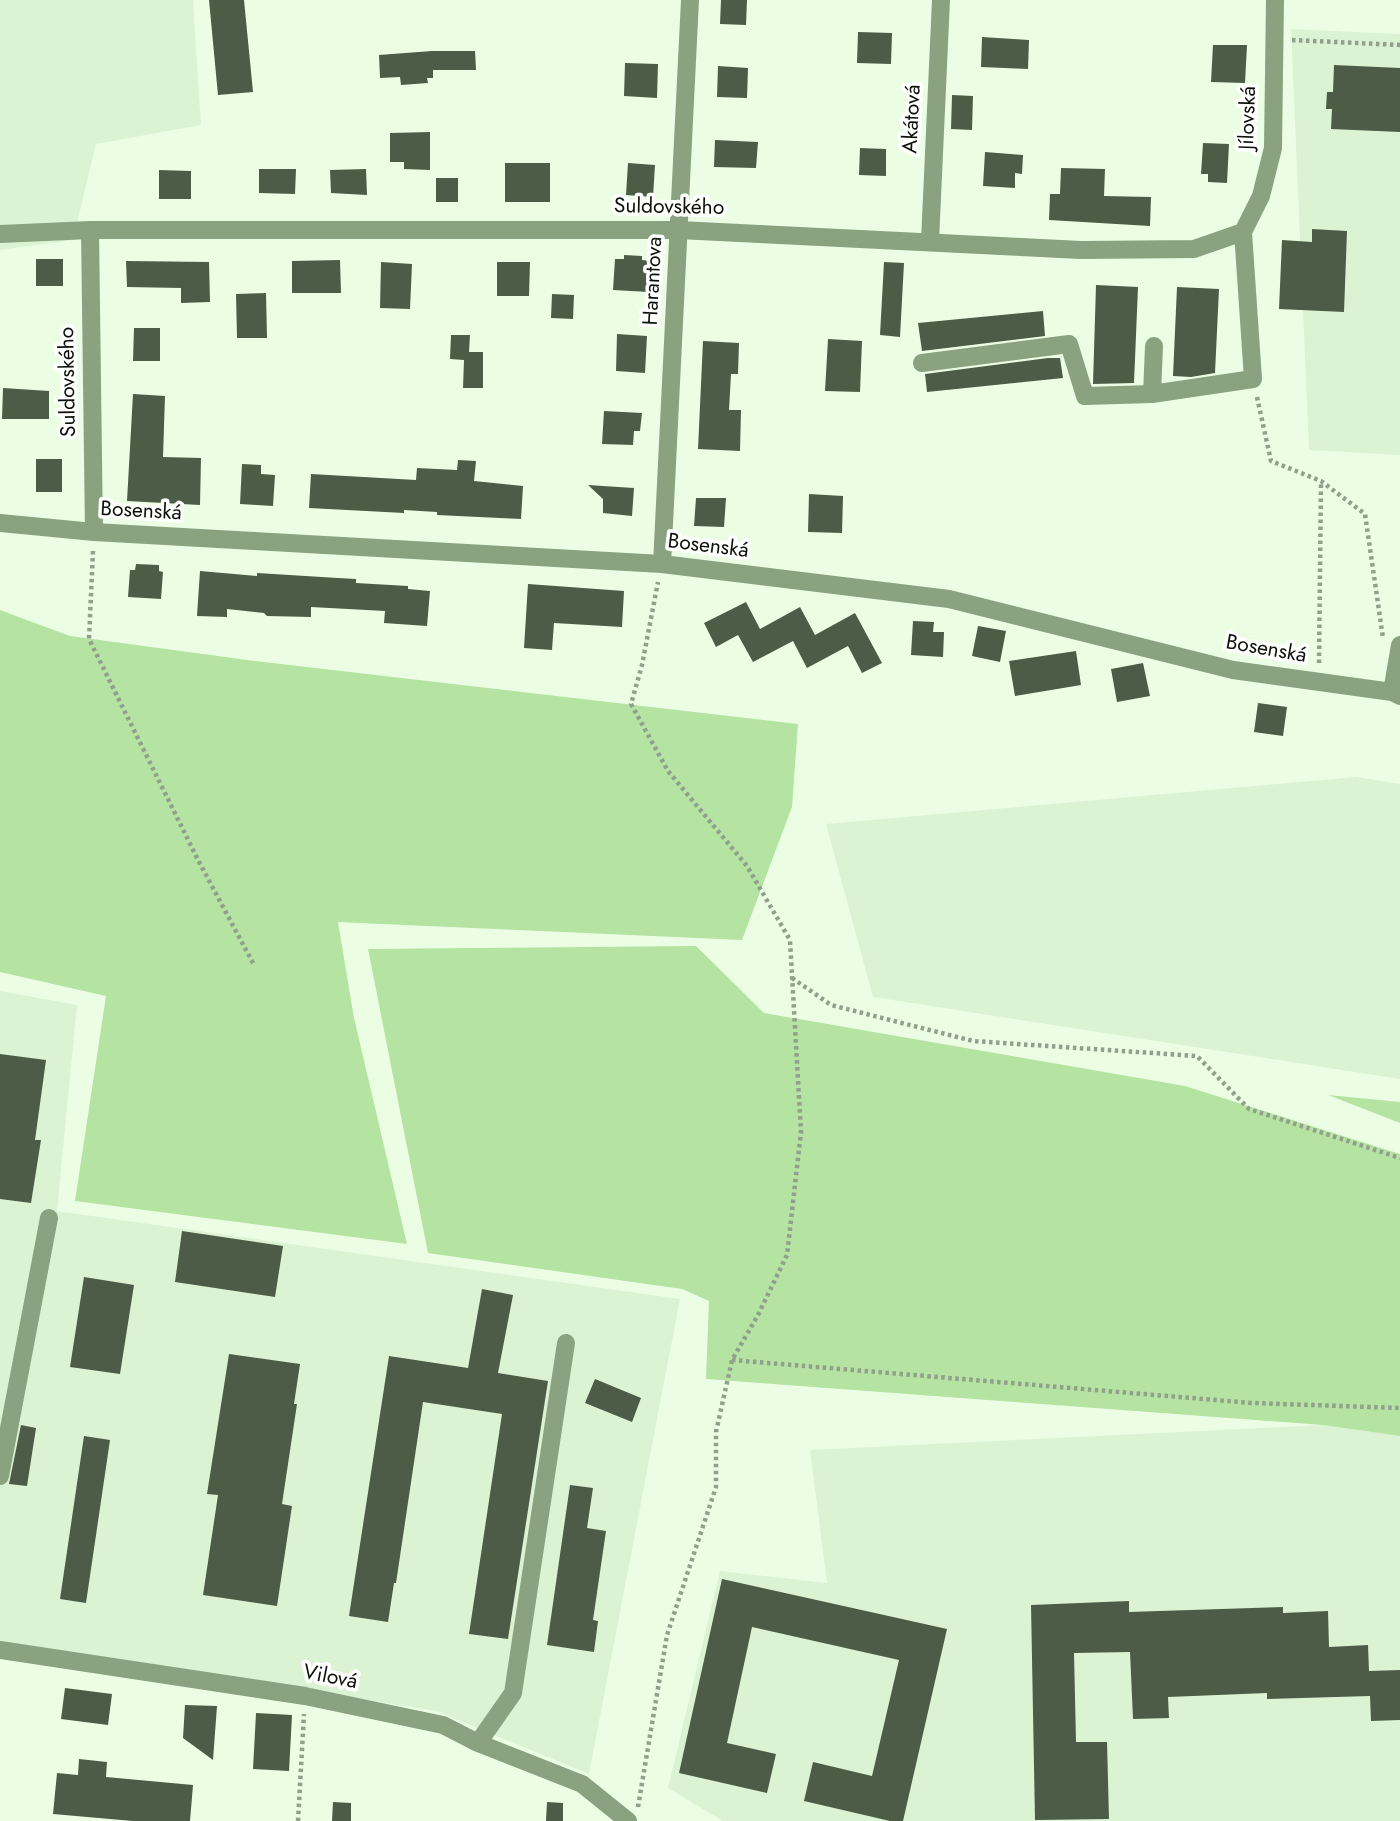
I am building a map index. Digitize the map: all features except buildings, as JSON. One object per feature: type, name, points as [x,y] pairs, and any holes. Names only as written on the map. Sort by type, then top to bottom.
[{"type":"street","name":"Harantova","points":[[662,564],[690,0]]},
{"type":"street","name":"Akátová","points":[[930,241],[941,0]]},
{"type":"street","name":"Jílovská","points":[[1243,232],[1261,196],[1273,148],[1275,0]]},
{"type":"street","name":"Suldovského","points":[[90,230],[94,532]]},
{"type":"street","name":"Suldovského","points":[[0,234],[90,230],[679,230],[1081,250],[1195,249],[1243,232]]},
{"type":"street","points":[[922,363],[1069,344],[1085,396],[1152,394],[1253,379],[1243,232]]},
{"type":"street","points":[[1152,394],[1154,346]]},
{"type":"street","name":"Bosenská","points":[[0,523],[94,532],[662,564],[949,599],[1233,670],[1396,694]]},
{"type":"street","points":[[1393,648],[1396,694]]},
{"type":"street","points":[[0,1476],[49,1218]]},
{"type":"street","points":[[478,1742],[513,1693],[566,1343]]},
{"type":"street","name":"Vilová","points":[[0,1650],[304,1696],[443,1725],[582,1784],[633,1814]]},
{"type":"path","points":[[1275,39],[1400,45]]},
{"type":"path","points":[[1253,379],[1271,461],[1321,481],[1365,514],[1393,648]]},
{"type":"path","points":[[1319,682],[1321,481]]},
{"type":"path","points":[[94,532],[89,639],[197,858],[254,965]]},
{"type":"path","points":[[633,1814],[667,1635],[716,1488],[716,1432],[732,1360],[758,1315],[787,1255],[801,1132],[790,940],[747,866],[668,771],[631,704],[642,665],[662,564]]},
{"type":"path","points":[[792,978],[831,1005],[973,1041],[1197,1056],[1249,1109],[1400,1158]]},
{"type":"path","points":[[732,1360],[1252,1403],[1400,1408]]},
{"type":"path","points":[[298,1821],[304,1696]]},
{"type":"shaded area","points":[[0,0],[193,0],[201,125],[96,144],[73,240],[0,250]]},
{"type":"shaded area","points":[[1291,29],[1400,34],[1400,455],[1309,450]]},
{"type":"shaded area","points":[[1356,777],[1400,784],[1400,1079],[873,997],[826,824]]},
{"type":"shaded area","points":[[0,991],[77,1005],[57,1211],[680,1299],[589,1774],[436,1711],[0,1641]]},
{"type":"shaded area","points":[[1323,1425],[1400,1436],[1400,1821],[723,1821],[668,1788],[720,1571],[827,1583],[810,1450]]},
{"type":"green space","points":[[0,610],[70,636],[255,661],[798,724],[792,807],[742,940],[338,922],[354,1018],[407,1244],[75,1201],[106,996],[0,972]]},
{"type":"green space","points":[[696,946],[764,1013],[1185,1086],[1400,1154],[1400,1436],[1323,1425],[706,1379],[709,1301],[682,1289],[428,1253],[368,949]]},
{"type":"green space","points":[[1328,1095],[1400,1102],[1400,1123]]}]
